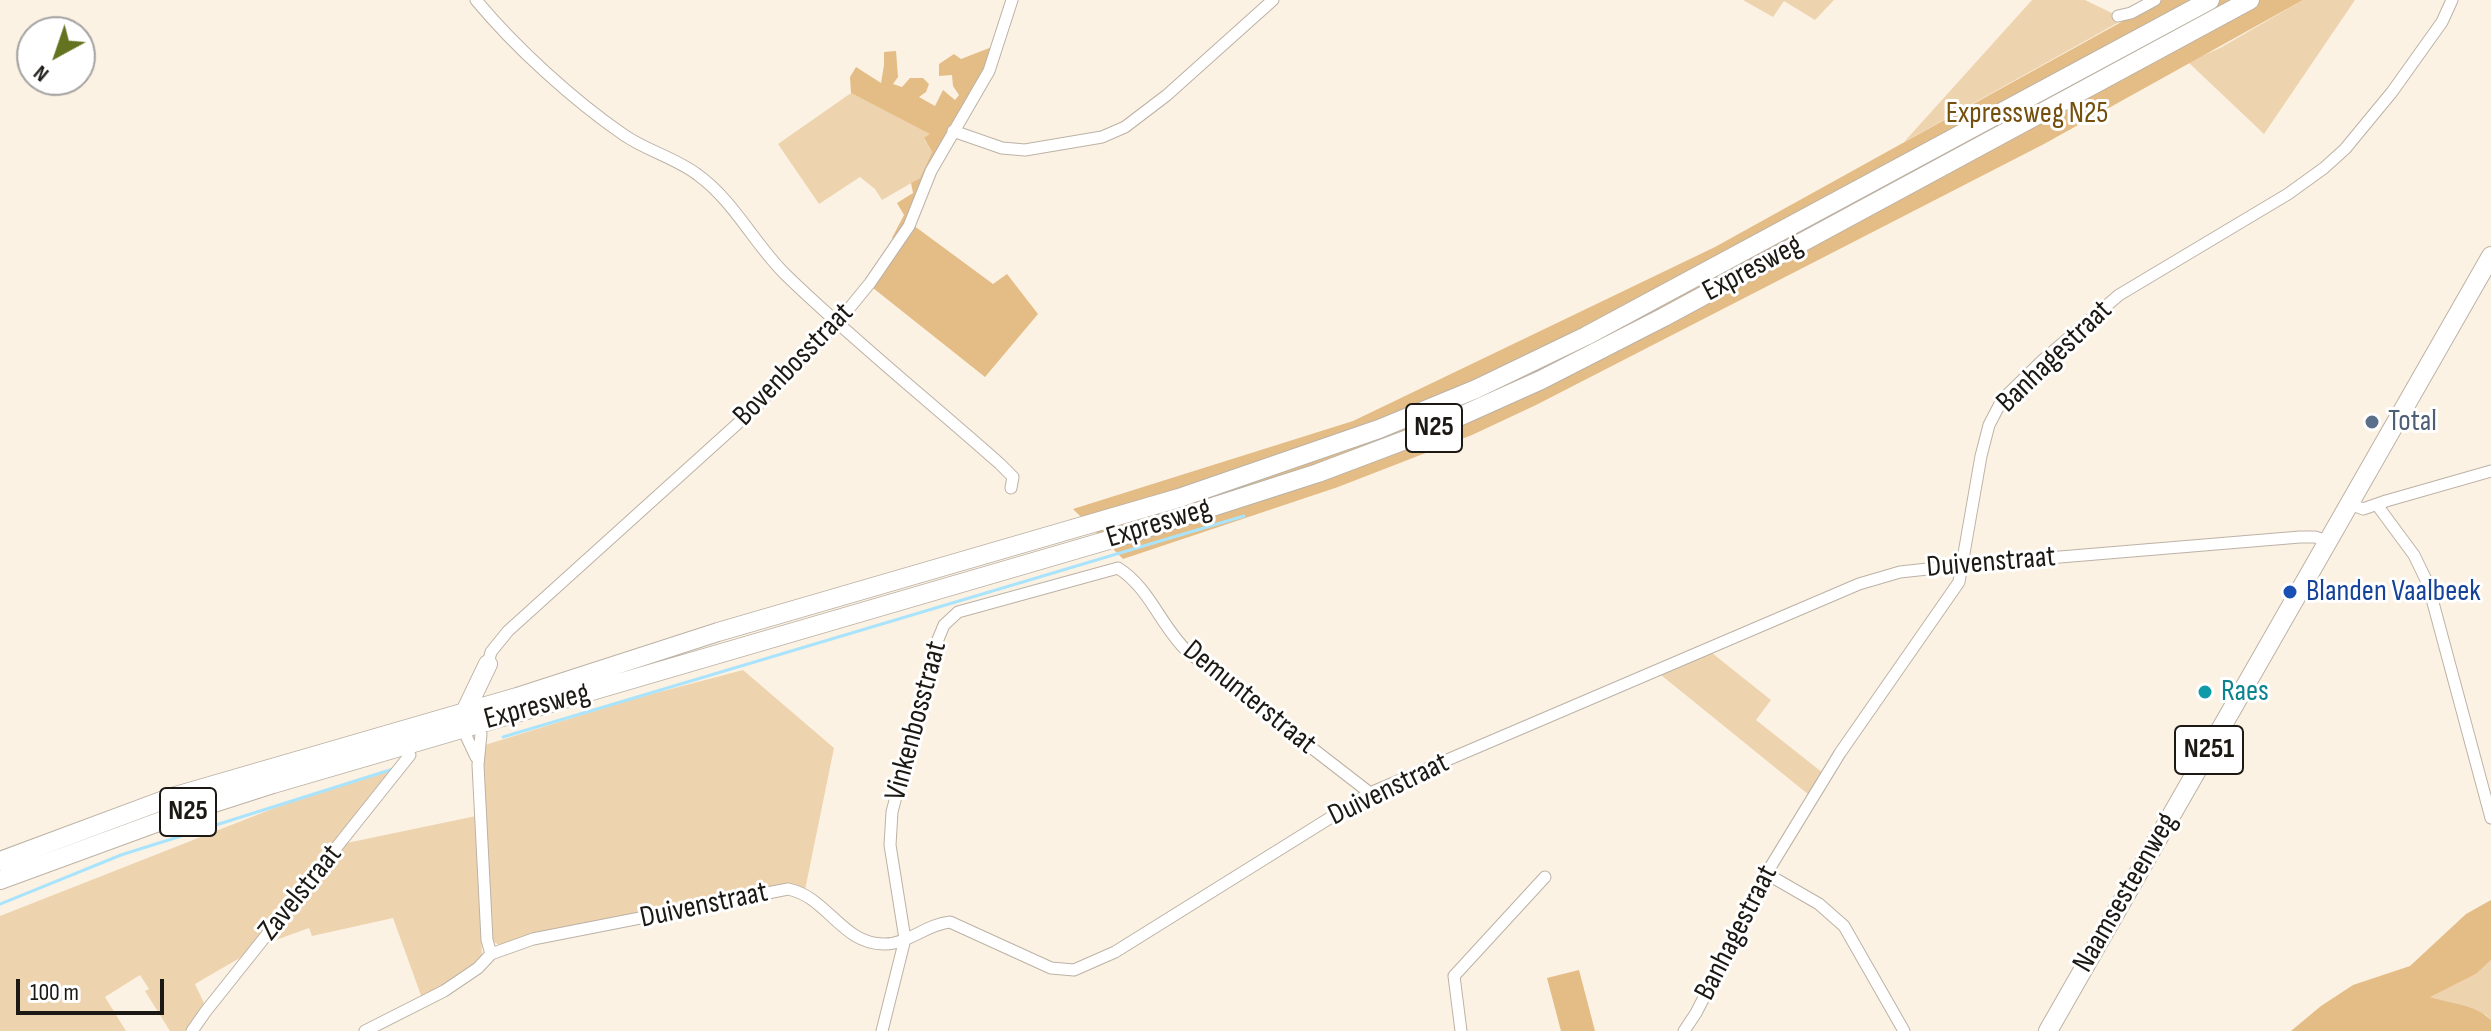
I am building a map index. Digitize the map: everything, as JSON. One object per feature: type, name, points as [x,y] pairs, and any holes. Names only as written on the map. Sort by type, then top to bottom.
[{"type":"main road","name":"Expresweg","points":[[0,861],[172,797],[465,712],[718,632],[1179,498],[1311,455],[1379,429],[1476,389],[1586,336],[2210,0]]},
{"type":"main road","name":"Expresweg","points":[[0,880],[183,813],[473,731],[569,699],[1132,533],[1277,487],[1416,436],[1541,380],[1664,317],[2250,0]]},
{"type":"main road","name":"Naamsesteenweg","points":[[2048,1031],[2491,256]]},
{"type":"main road","points":[[488,664],[493,690],[508,699]]},
{"type":"main road","points":[[465,712],[488,664]]},
{"type":"street","points":[[476,0],[532,59],[606,122],[645,148],[699,175],[784,273],[1013,477],[1011,488]]},
{"type":"street","name":"Bovenbosstraat","points":[[488,664],[491,652],[517,622],[756,407],[838,322],[870,283],[909,226],[931,171],[989,71],[1012,0]]},
{"type":"street","points":[[953,131],[1012,150],[1107,136],[1145,113],[1273,0]]},
{"type":"street","points":[[2118,16],[2131,13],[2155,0]]},
{"type":"street","name":"Banhagestraat","points":[[1684,1031],[1767,874],[1840,753],[1959,582],[1981,456],[1989,425],[2002,400],[2119,295],[2288,194],[2324,168],[2345,149],[2392,92],[2442,22],[2452,0]]},
{"type":"street","points":[[2350,504],[2361,510],[2491,471]]},
{"type":"street","points":[[2377,505],[2414,555],[2428,584],[2491,818]]},
{"type":"street","name":"Duivenstraat","points":[[365,1031],[434,997],[478,968],[491,954],[533,939],[788,889],[809,896],[848,931],[868,942],[890,944],[938,923],[950,922],[1051,968],[1064,970],[1088,966],[1165,922],[1370,793],[1859,584],[1900,572],[1964,565],[2300,537],[2329,541]]},
{"type":"street","name":"Vinkenbosstraat","points":[[882,1031],[905,939],[890,829],[934,649],[944,625],[958,612],[1106,570],[1118,568],[1131,576],[1143,590]]},
{"type":"street","name":"Demunterstraat","points":[[1143,590],[1178,643],[1188,652],[1370,793]]},
{"type":"street","points":[[473,731],[478,765],[487,940],[491,954]]},
{"type":"street","name":"Zavelstraat","points":[[192,1031],[410,755]]},
{"type":"street","points":[[1767,874],[1819,904],[1844,926],[1904,1031]]},
{"type":"street","points":[[1461,1031],[1454,976],[1545,877]]},
{"type":"shaded area","points":[[1743,0],[1834,0],[1815,20],[1784,1],[1773,17]]},
{"type":"shaded area","points":[[2032,0],[2085,0],[2118,16],[2121,21],[1904,142]]},
{"type":"shaded area","points":[[2303,0],[2355,0],[2264,134],[2188,62],[2220,48]]},
{"type":"shaded area","points":[[851,93],[931,134],[924,139],[932,152],[920,178],[882,200],[875,189],[860,177],[819,204],[778,144]]},
{"type":"shaded area","points":[[1712,653],[1771,700],[1756,720],[1823,773],[1809,795],[1661,675]]},
{"type":"shaded area","points":[[743,670],[834,748],[805,890],[501,946],[492,941],[483,760],[485,745],[633,699]]},
{"type":"shaded area","points":[[393,770],[342,844],[476,816],[482,955],[480,961],[423,1001],[393,918],[312,936],[309,928],[262,945],[195,984],[204,1003],[185,1031],[170,1031],[145,991],[149,989],[140,975],[105,997],[126,1031],[0,1031],[0,916],[282,805]]},
{"type":"shaded area","points":[[2491,960],[2491,1020],[2486,1015],[2429,997],[2476,974]]},
{"type":"green space","name":"Expressweg N25","points":[[2161,0],[2303,0],[2044,144],[1472,435],[1338,487],[1123,559],[1073,509],[1353,421],[1715,247]]},
{"type":"green space","points":[[997,45],[931,171],[913,225],[993,284],[1007,274],[1038,314],[985,377],[873,288],[897,243],[892,238],[904,215],[897,203],[913,193],[911,183],[920,178],[932,152],[924,138],[930,134],[851,93],[850,77],[856,67],[881,83],[884,52],[896,51],[898,77],[893,84],[902,87],[910,78],[923,78],[929,84],[926,92],[919,97],[935,106],[943,90],[955,100],[959,95],[953,86],[952,75],[939,76],[939,64],[954,54],[961,59]]},
{"type":"green space","points":[[2491,900],[2491,960],[2476,974],[2430,997],[2478,1011],[2491,1020],[2491,1031],[2291,1031],[2353,985],[2410,966],[2466,914]]},
{"type":"green space","points":[[1579,970],[1595,1031],[1561,1031],[1547,978]]},
{"type":"waterway","points":[[503,737],[1244,516]]},
{"type":"waterway","points":[[0,904],[121,855],[393,769]]},
{"type":"place","name":"Total","points":[[2372,422]]},
{"type":"place","name":"Blanden Vaalbeek","points":[[2290,592]]},
{"type":"place","name":"Raes","points":[[2205,692]]}]
